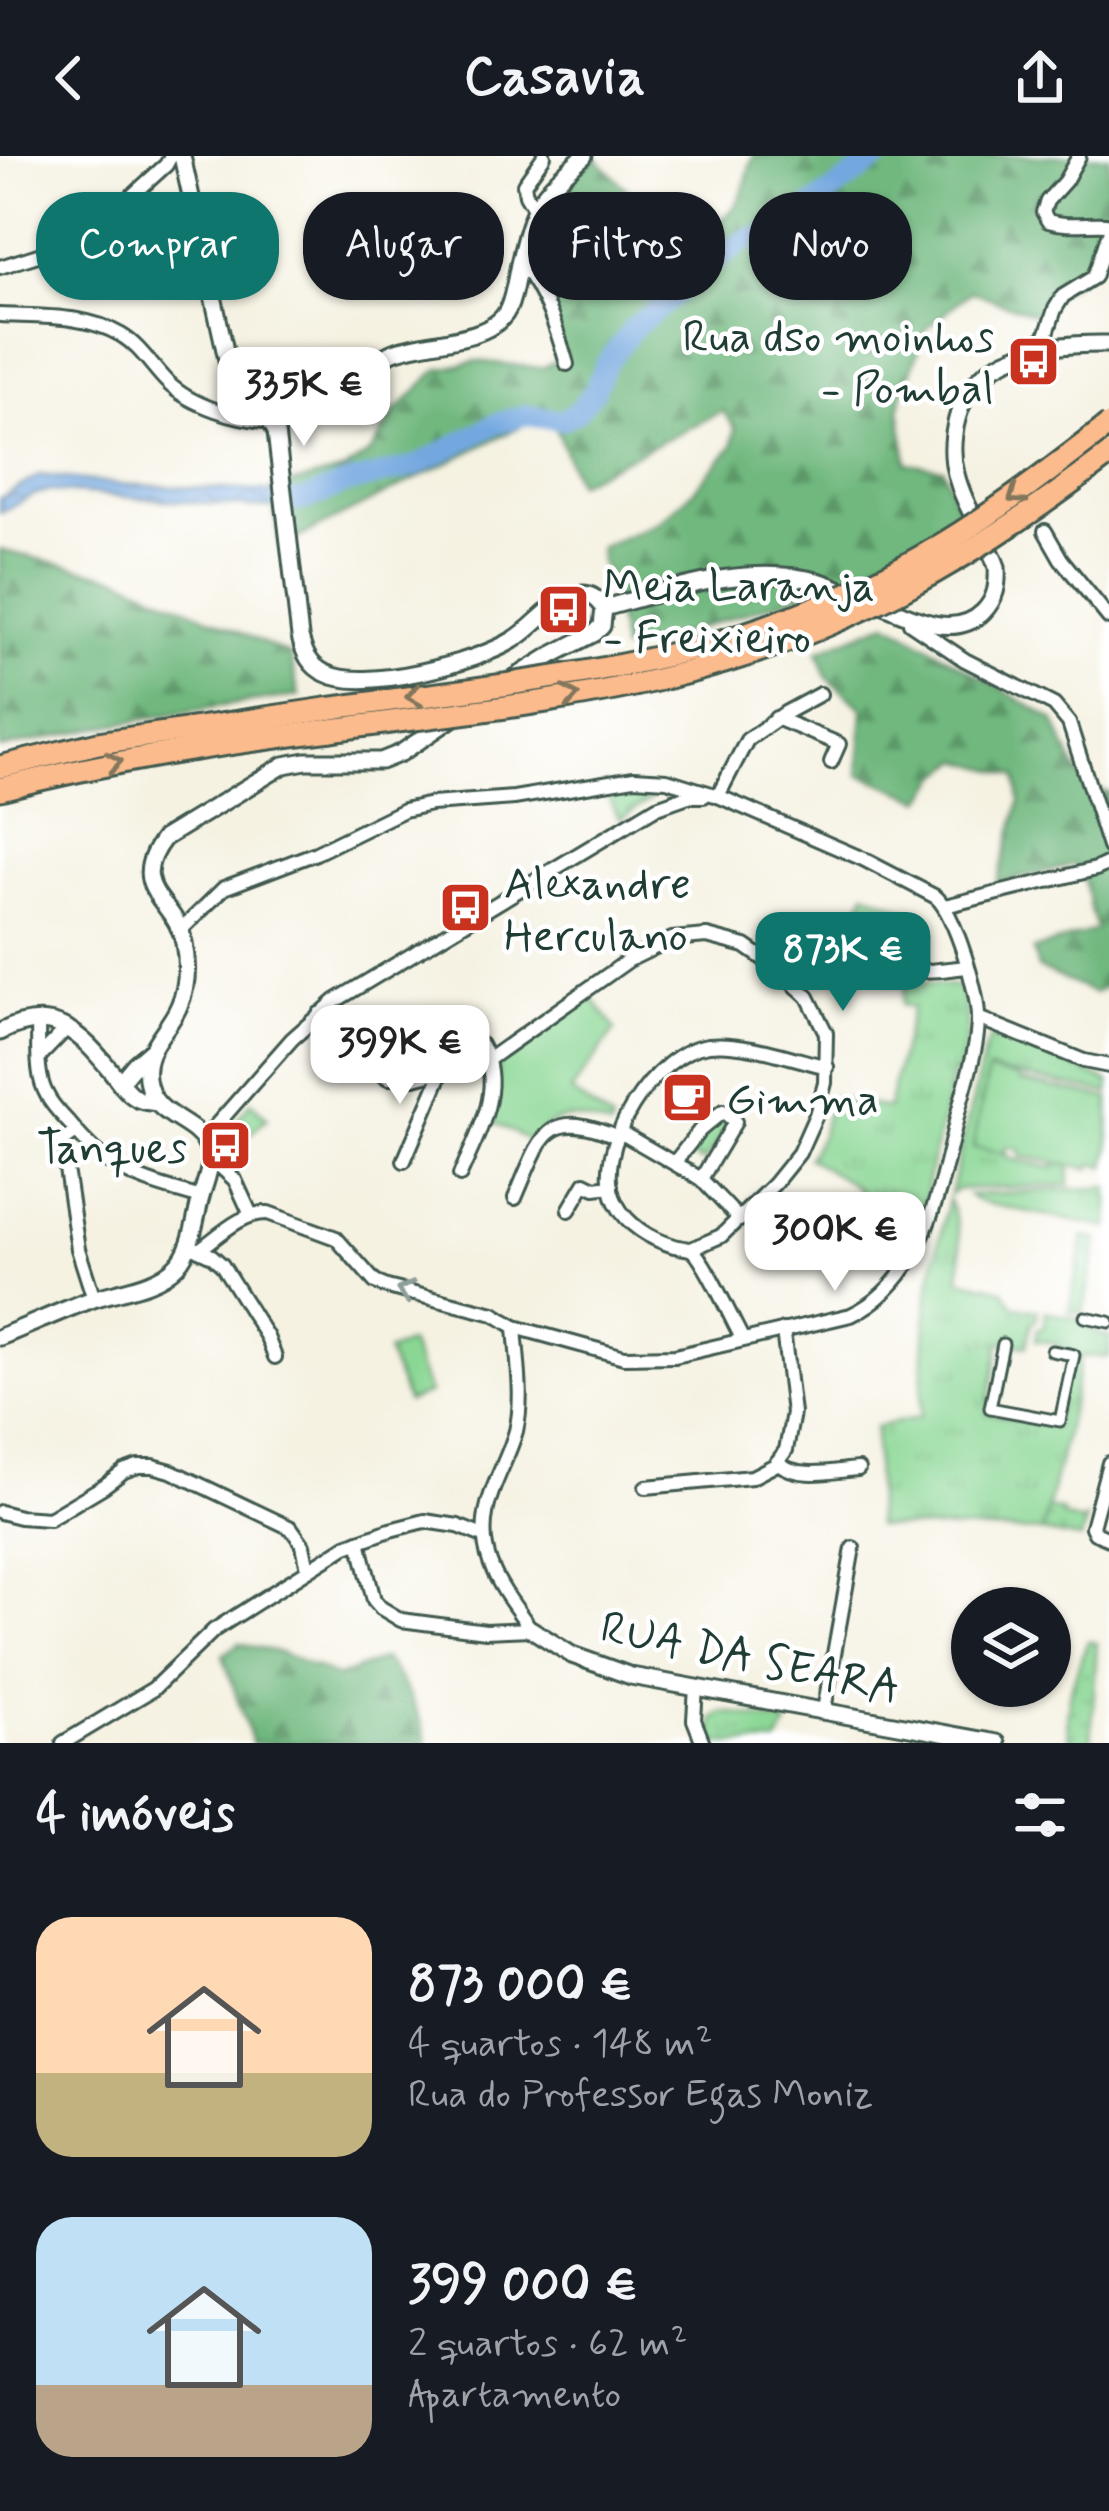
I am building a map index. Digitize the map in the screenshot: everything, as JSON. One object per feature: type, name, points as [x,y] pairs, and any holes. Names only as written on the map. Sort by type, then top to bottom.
[{"type":"highway","points":[[0,789],[94,766],[706,646],[777,622],[941,545],[1109,425]]},
{"type":"highway","points":[[0,767],[153,733],[561,698],[731,661],[888,599],[978,549],[1109,455]]},
{"type":"street","points":[[0,267],[82,241],[171,156]]},
{"type":"street","points":[[120,1082],[150,1051],[185,989],[182,929],[150,878],[150,863],[164,838],[284,765],[390,758],[547,657],[595,633],[602,626],[604,608],[586,593],[567,598],[510,642],[440,669],[355,679],[332,676],[315,667],[300,637],[277,437],[272,422],[239,390],[230,373],[182,156]]},
{"type":"street","points":[[528,198],[524,184],[544,156]]},
{"type":"street","points":[[545,192],[584,156]]},
{"type":"street","points":[[1034,349],[1047,333],[1063,296],[1094,277],[1109,230],[1106,224],[1095,223],[1064,226],[1048,221],[1043,212],[1079,156]]},
{"type":"street","points":[[0,316],[92,323],[121,335],[171,387],[198,402],[244,419],[272,422],[320,412],[343,399],[389,353],[468,335],[499,322],[508,308],[528,231]]},
{"type":"street","points":[[520,261],[556,321],[567,364]]},
{"type":"street","points":[[604,608],[723,577],[754,575],[815,580],[944,626],[960,625],[980,615],[995,594],[997,567],[953,464],[960,404],[974,384],[1000,362],[1034,349],[1109,344]]},
{"type":"street","points":[[1045,531],[1061,560],[1109,618]]},
{"type":"street","points":[[910,616],[910,623],[965,660],[1054,705],[1069,723],[1109,848]]},
{"type":"street","points":[[718,796],[747,740],[820,694]]},
{"type":"street","points":[[776,718],[839,744],[831,762]]},
{"type":"street","points":[[0,1337],[169,1272],[193,1249],[257,1213],[280,1216],[336,1238],[375,1282],[387,1287],[494,1314],[515,1327],[624,1357],[675,1356],[851,1315],[870,1306],[906,1264],[932,1215],[978,1018],[960,940],[946,906],[863,860],[718,796],[667,780],[634,778],[404,810],[316,853],[224,888],[182,929]]},
{"type":"street","points":[[204,1139],[292,1039],[335,1000],[657,807],[688,796],[718,796]]},
{"type":"street","points":[[946,906],[1109,863]]},
{"type":"street","points":[[319,1014],[366,1064],[388,1078],[414,1078],[489,1059],[628,960],[671,939],[707,936],[745,946],[808,997],[826,1033],[827,1067],[816,1115],[799,1153],[740,1220],[722,1236],[691,1249],[635,1227],[618,1208],[608,1166],[634,1102],[673,1060],[693,1047],[741,1047],[827,1067]]},
{"type":"street","points":[[797,987],[816,970],[841,961],[920,971],[966,967]]},
{"type":"street","points":[[978,1018],[1109,1066]]},
{"type":"street","points":[[0,1032],[38,1020],[68,1028],[91,1046],[135,1099],[157,1103]]},
{"type":"street","points":[[38,1020],[40,1072],[46,1094],[76,1132],[106,1161],[133,1178],[201,1198]]},
{"type":"street","points":[[40,1056],[68,1028]]},
{"type":"street","points":[[414,1078],[422,1060],[466,1044],[481,1045],[489,1059],[487,1112],[460,1175]]},
{"type":"street","points":[[150,1051],[147,1076],[157,1103],[204,1139],[212,1159],[235,1180],[251,1215]]},
{"type":"street","points":[[404,1161],[442,1072]]},
{"type":"street","points":[[675,1162],[722,1111],[735,1122],[701,1179]]},
{"type":"street","points":[[515,1198],[542,1137],[551,1129],[575,1123],[619,1134],[675,1162],[701,1179],[740,1220]]},
{"type":"street","points":[[76,1132],[62,1142],[78,1250],[94,1299]]},
{"type":"street","points":[[193,1249],[212,1159]]},
{"type":"street","points":[[569,1210],[585,1183],[595,1188],[611,1186]]},
{"type":"street","points":[[193,1249],[222,1265],[275,1357]]},
{"type":"street","points":[[691,1249],[742,1338]]},
{"type":"street","points":[[1085,1317],[1109,1322]]},
{"type":"street","points":[[64,1743],[154,1689],[214,1630],[359,1541],[425,1521],[483,1536],[489,1499],[518,1422],[515,1327]]},
{"type":"street","points":[[646,1487],[752,1477],[777,1462],[786,1450],[793,1413],[783,1330]]},
{"type":"street","points":[[1003,1344],[990,1408],[1060,1421],[1074,1355],[1052,1351]]},
{"type":"street","points":[[777,1462],[798,1472],[858,1469]]},
{"type":"street","points":[[1109,1463],[1092,1527],[1109,1539]]},
{"type":"street","points":[[0,1512],[49,1519],[124,1471],[153,1466],[291,1528],[303,1545],[308,1569]]},
{"type":"street","name":"RUA DA SEARA","points":[[483,1536],[497,1583],[531,1629],[572,1655],[631,1676],[997,1743]]},
{"type":"street","points":[[359,1541],[374,1600],[401,1620],[486,1631],[531,1629]]},
{"type":"street","points":[[824,1710],[853,1548]]},
{"type":"street","points":[[696,1687],[694,1720],[704,1743]]},
{"type":"green space","points":[[753,156],[1109,156],[1109,211],[1099,248],[1087,273],[1055,294],[1041,317],[971,291],[927,328],[900,408],[907,463],[943,468],[960,513],[897,554],[781,601],[622,650],[612,579],[600,562],[600,547],[659,522],[689,495],[733,446],[735,427],[723,411],[576,483],[556,427],[543,415],[280,547],[271,489],[345,470],[371,452],[394,413],[437,370],[476,361],[542,368],[565,356],[542,300],[725,300],[725,216],[742,193]]},
{"type":"green space","points":[[596,158],[629,192],[556,192],[570,179]]},
{"type":"green space","points":[[0,550],[121,578],[290,655],[299,696],[149,718],[0,749]]},
{"type":"green space","points":[[888,622],[1054,720],[1079,774],[1109,793],[1109,985],[1094,993],[1038,968],[1033,950],[1096,930],[1083,877],[1075,864],[997,884],[1020,802],[1017,776],[960,760],[940,776],[923,800],[859,774],[863,708],[827,678],[818,651]]},
{"type":"green space","points":[[647,788],[652,798],[620,819],[606,794]]},
{"type":"green space","points":[[866,892],[909,911],[892,952],[849,933]]},
{"type":"green space","points":[[906,982],[958,987],[967,1018],[961,1062],[952,1074],[913,1234],[853,1185],[808,1158],[821,1135],[831,1097],[888,1108],[912,1007],[901,1005]]},
{"type":"green space","points":[[593,998],[615,1030],[571,1092],[612,1122],[610,1128],[567,1118],[549,1125],[531,1142],[494,1122],[499,1061]]},
{"type":"green space","points":[[1001,1034],[1109,1082],[1109,1093],[988,1070],[973,1147],[1054,1168],[1056,1163],[1070,1165],[1069,1185],[959,1189],[950,1194],[985,1049],[991,1036]]},
{"type":"green space","points":[[988,1071],[1109,1098],[1106,1166],[1092,1164],[1090,1169],[1020,1156],[1020,1150],[1006,1147],[1004,1154],[973,1147]]},
{"type":"green space","points":[[251,1102],[267,1118],[226,1158],[230,1129]]},
{"type":"green space","points":[[721,1120],[727,1128],[705,1161],[700,1161],[690,1150]]},
{"type":"green space","points":[[1109,1187],[1109,1228],[989,1204],[969,1195]]},
{"type":"green space","points":[[948,1200],[960,1239],[960,1279],[1003,1289],[1013,1305],[1038,1310],[1027,1346],[1000,1342],[987,1413],[1054,1427],[1069,1352],[1036,1340],[1046,1311],[1082,1320],[1098,1334],[1109,1336],[1109,1357],[1081,1356],[1042,1532],[876,1526],[875,1427],[920,1417],[928,1293]]},
{"type":"green space","points":[[1084,1237],[1098,1240],[1083,1313],[1069,1311]]},
{"type":"green space","points":[[409,1343],[429,1393],[407,1402],[387,1352]]},
{"type":"green space","points":[[1048,1508],[1083,1523],[1087,1518],[1081,1539],[1042,1532]]},
{"type":"green space","points":[[1088,1641],[1097,1643],[1091,1743],[1071,1743],[1068,1707]]},
{"type":"green space","points":[[239,1643],[281,1653],[338,1677],[383,1659],[410,1698],[427,1743],[252,1743],[223,1655]]},
{"type":"green space","points":[[726,1712],[788,1723],[778,1743],[716,1743],[714,1720]]},
{"type":"water","points":[[40,475],[263,491],[305,500],[273,508],[49,491],[0,513],[0,498]]},
{"type":"waterway","points":[[281,502],[305,500],[416,466],[495,424],[525,415],[561,420],[577,412],[635,326],[709,265],[744,241],[789,227],[882,156]]},
{"type":"place","name":"Rua dso moinhos - Pombal","points":[[1033,361]]},
{"type":"place","name":"Meia Laranja - Freixieiro","points":[[564,610]]},
{"type":"place","name":"Alexandre Herculano","points":[[465,908]]},
{"type":"place","name":"Gimma","points":[[687,1098]]},
{"type":"place","name":"Tanques","points":[[226,1146]]}]
